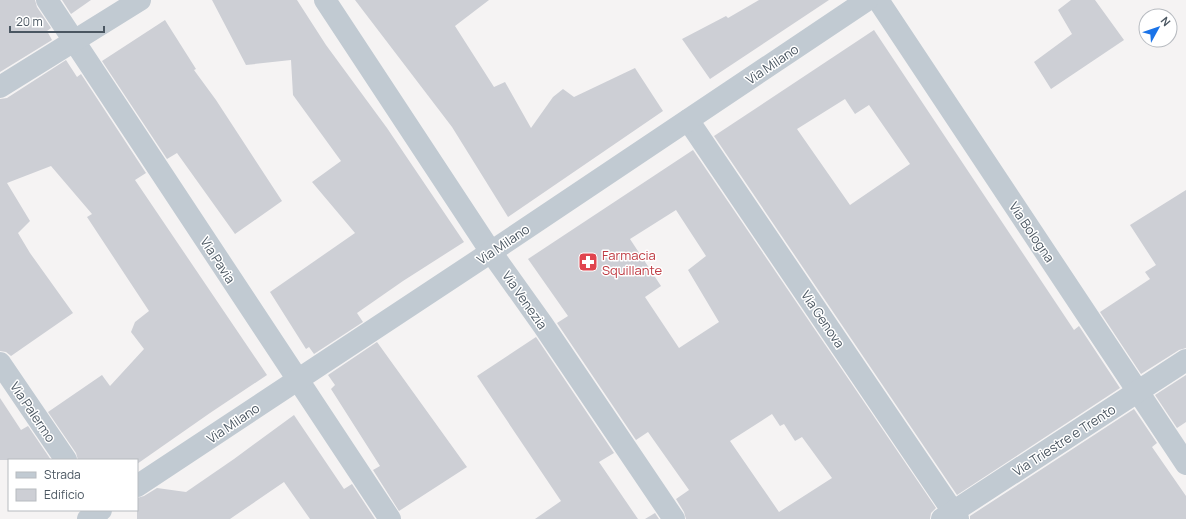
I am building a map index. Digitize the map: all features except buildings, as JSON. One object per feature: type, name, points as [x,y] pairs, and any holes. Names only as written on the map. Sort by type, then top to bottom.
[{"type":"street","name":"Via Pavia","points":[[47,0],[390,519]]},
{"type":"street","points":[[0,87],[140,0]]},
{"type":"street","name":"Via Venezia","points":[[325,0],[491,252],[543,325],[674,519]]},
{"type":"street","name":"Via Milano","points":[[138,485],[491,252],[867,0]]},
{"type":"street","name":"Via Bologna","points":[[878,0],[1186,464]]},
{"type":"street","name":"Via Genova","points":[[688,120],[951,516]]},
{"type":"street","name":"Via Triestre e Trento","points":[[951,516],[1186,360]]},
{"type":"street","name":"Via Palermo","points":[[0,363],[65,459]]},
{"type":"street","points":[[88,519],[99,511]]},
{"type":"place","name":"Farmacia Squillante","points":[[588,262]]}]
